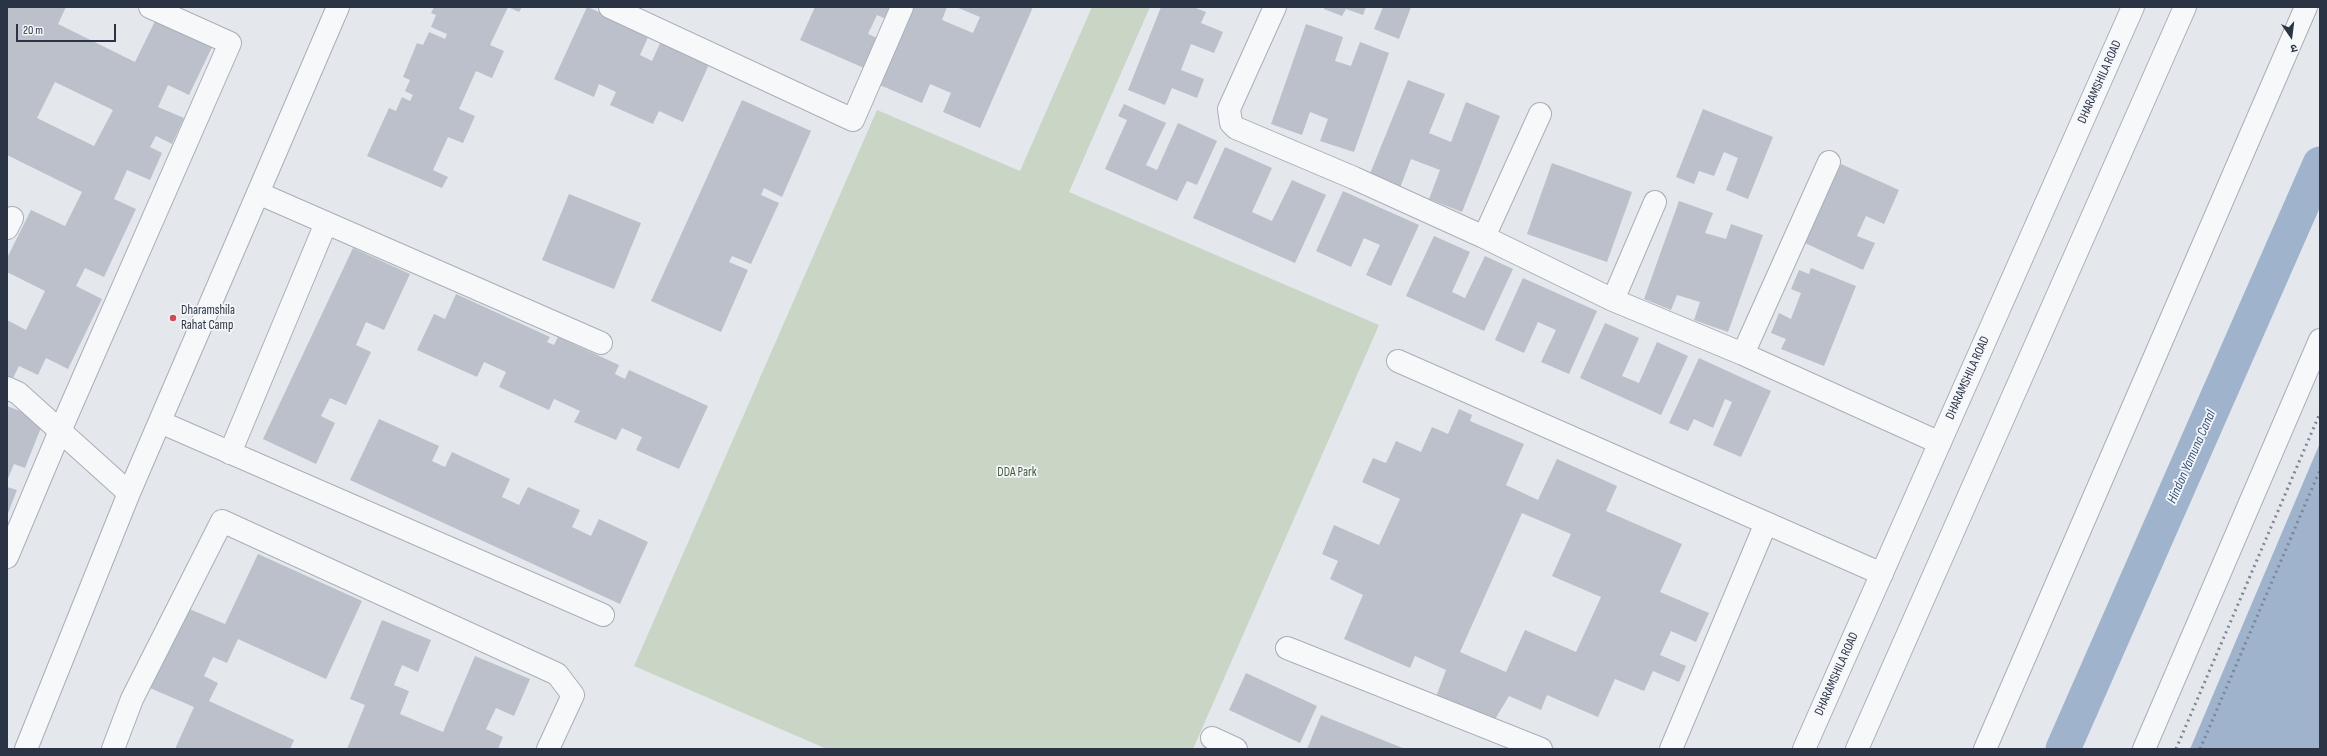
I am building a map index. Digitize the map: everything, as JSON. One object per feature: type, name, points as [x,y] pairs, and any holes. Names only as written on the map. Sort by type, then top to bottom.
[{"type":"street","points":[[7,557],[60,431],[230,43],[150,7]]},
{"type":"street","points":[[26,749],[129,493],[338,7]]},
{"type":"street","points":[[610,7],[853,120],[902,7]]},
{"type":"street","points":[[1275,7],[1229,109],[1231,123],[1236,128],[1354,178],[1484,237],[1613,300],[1743,354],[1940,443]]},
{"type":"street","name":"DHARAMSHILA ROAD","points":[[1804,749],[2133,7]]},
{"type":"street","points":[[1857,749],[2185,7]]},
{"type":"street","points":[[1985,749],[2306,7]]},
{"type":"street","points":[[1484,237],[1540,114]]},
{"type":"street","points":[[1743,354],[1829,162]]},
{"type":"street","points":[[258,193],[601,343]]},
{"type":"street","points":[[1613,300],[1654,202]]},
{"type":"street","points":[[230,453],[326,223]]},
{"type":"street","points":[[2144,749],[2320,340]]},
{"type":"street","points":[[1398,361],[1882,574]]},
{"type":"street","points":[[7,388],[18,393],[129,493]]},
{"type":"street","points":[[160,422],[603,615]]},
{"type":"street","points":[[113,749],[132,699],[222,521],[556,674],[574,695],[548,749]]},
{"type":"street","points":[[1671,749],[1766,523]]},
{"type":"street","points":[[1288,648],[1540,749]]},
{"type":"street","points":[[1212,738],[1236,749]]},
{"type":"green space","name":"DDA Park","points":[[1092,7],[1150,7],[1069,192],[1379,325],[1193,749],[827,749],[634,666],[877,110],[1020,171]]},
{"type":"water","points":[[2320,443],[2320,749],[2190,749]]},
{"type":"building","points":[[7,7],[66,7],[58,24],[135,62],[158,15],[214,43],[189,95],[168,85],[158,107],[184,118],[172,144],[156,136],[150,147],[162,153],[150,180],[127,170],[114,199],[136,209],[104,277],[85,268],[76,286],[102,299],[68,369],[46,358],[38,375],[19,366],[11,382],[7,380],[7,320],[26,330],[45,291],[7,272],[7,258],[31,210],[65,226],[82,192],[7,155]],"holes":[[[55,82],[113,110],[94,146],[37,118]]]},
{"type":"building","points":[[434,7],[508,7],[490,45],[504,51],[492,78],[476,71],[459,109],[475,116],[463,143],[448,137],[433,170],[448,177],[442,188],[367,156],[389,108],[396,111],[402,97],[410,101],[413,95],[405,91],[410,80],[403,77],[417,43],[423,45],[429,32],[445,39],[447,34],[431,27],[436,15],[431,13]]},
{"type":"building","points":[[508,7],[522,7],[519,12]]},
{"type":"building","points":[[587,7],[650,33],[640,55],[652,61],[662,39],[711,60],[683,122],[659,111],[653,124],[610,105],[616,92],[599,84],[594,97],[554,79]]},
{"type":"building","points":[[815,7],[891,7],[886,19],[877,15],[868,34],[877,38],[864,68],[800,40]]},
{"type":"building","points":[[908,7],[947,7],[942,20],[973,33],[980,17],[956,7],[1033,7],[980,128],[943,112],[951,93],[930,84],[922,103],[875,83]]},
{"type":"building","points":[[1161,7],[1193,7],[1206,12],[1201,23],[1223,32],[1214,53],[1191,44],[1181,70],[1204,79],[1197,98],[1172,88],[1165,105],[1128,90]]},
{"type":"building","points":[[1324,7],[1366,7],[1363,15],[1346,9],[1342,16],[1324,9]]},
{"type":"building","points":[[1383,7],[1411,7],[1399,39],[1374,29]]},
{"type":"building","points":[[1306,24],[1343,37],[1335,61],[1351,66],[1360,42],[1389,53],[1354,152],[1320,141],[1328,119],[1310,112],[1302,135],[1271,124]]},
{"type":"building","points":[[1408,80],[1445,94],[1429,133],[1451,142],[1466,102],[1500,116],[1462,212],[1429,199],[1440,170],[1411,159],[1400,188],[1369,176]]},
{"type":"building","points":[[742,100],[811,131],[782,197],[764,188],[761,195],[779,203],[751,264],[732,256],[729,262],[748,270],[721,332],[651,301]]},
{"type":"building","points":[[1124,104],[1166,123],[1146,165],[1157,170],[1178,123],[1217,141],[1197,185],[1187,181],[1177,201],[1105,169],[1127,120],[1118,116]]},
{"type":"building","points":[[1703,109],[1773,137],[1748,199],[1726,190],[1738,158],[1724,152],[1714,176],[1699,171],[1694,184],[1676,177]]},
{"type":"building","points":[[1225,147],[1272,168],[1252,212],[1272,221],[1292,180],[1326,195],[1295,263],[1193,218]]},
{"type":"building","points":[[1552,163],[1632,192],[1607,262],[1527,234]]},
{"type":"building","points":[[1841,164],[1899,190],[1884,224],[1866,216],[1857,236],[1875,243],[1863,270],[1805,243]]},
{"type":"building","points":[[1343,191],[1419,225],[1391,286],[1366,275],[1380,245],[1364,238],[1351,267],[1316,251]]},
{"type":"building","points":[[569,194],[641,223],[614,289],[542,260]]},
{"type":"building","points":[[1679,201],[1713,213],[1705,233],[1726,239],[1731,224],[1763,235],[1728,332],[1694,320],[1700,302],[1677,295],[1671,310],[1644,299]]},
{"type":"building","points":[[1434,236],[1470,252],[1452,292],[1465,298],[1485,256],[1513,269],[1484,331],[1406,296]]},
{"type":"building","points":[[353,248],[410,274],[384,330],[366,322],[356,345],[371,352],[346,405],[330,398],[321,416],[335,423],[316,464],[263,439]]},
{"type":"building","points":[[1811,268],[1856,286],[1824,366],[1781,349],[1786,339],[1771,333],[1779,313],[1791,319],[1801,293],[1791,289],[1799,270],[1809,274]]},
{"type":"building","points":[[1523,278],[1597,311],[1569,374],[1541,362],[1556,330],[1538,322],[1524,353],[1495,340]]},
{"type":"building","points":[[456,294],[550,337],[547,342],[554,345],[558,337],[619,365],[615,374],[625,379],[629,370],[708,406],[679,469],[636,450],[642,437],[622,428],[616,440],[574,422],[580,411],[554,399],[549,410],[499,387],[506,372],[484,362],[477,377],[417,350],[434,314],[445,319]]},
{"type":"building","points":[[1605,323],[1639,338],[1622,376],[1639,383],[1657,342],[1688,356],[1661,415],[1580,378]]},
{"type":"building","points":[[1699,358],[1771,391],[1741,457],[1713,445],[1732,402],[1725,399],[1713,428],[1694,419],[1688,431],[1669,423]]},
{"type":"building","points":[[7,406],[44,420],[25,468],[14,464],[7,481]]},
{"type":"building","points":[[1459,409],[1472,415],[1470,421],[1524,444],[1506,485],[1538,500],[1557,459],[1617,486],[1606,511],[1682,544],[1660,592],[1709,613],[1696,642],[1671,631],[1660,655],[1686,666],[1679,682],[1653,671],[1644,691],[1615,679],[1598,717],[1547,695],[1541,710],[1509,696],[1494,721],[1436,697],[1446,670],[1415,656],[1410,668],[1344,639],[1363,595],[1330,579],[1338,561],[1322,554],[1334,525],[1379,545],[1400,499],[1362,482],[1373,458],[1386,463],[1396,441],[1421,452],[1432,427],[1448,434]],"holes":[[[1522,513],[1571,534],[1552,576],[1601,597],[1576,652],[1525,630],[1506,672],[1460,652]]]},
{"type":"building","points":[[379,419],[439,446],[432,461],[445,467],[452,452],[510,479],[502,497],[519,505],[528,487],[580,510],[572,527],[591,536],[599,519],[648,542],[620,604],[350,480]]},
{"type":"building","points":[[7,487],[17,490],[7,516]]},
{"type":"building","points":[[258,554],[362,601],[326,679],[238,639],[227,663],[213,657],[204,676],[218,683],[209,701],[294,740],[290,749],[175,749],[194,707],[150,688],[187,608],[225,624]]},
{"type":"building","points":[[382,620],[431,640],[418,672],[402,665],[394,685],[409,691],[400,714],[443,732],[475,656],[530,679],[514,716],[496,708],[486,729],[503,737],[498,749],[347,749],[365,705],[350,699]]},
{"type":"building","points":[[1246,673],[1317,706],[1300,743],[1229,710]]},
{"type":"building","points":[[1321,715],[1405,749],[1307,749]]},
{"type":"waterway","name":"Hindon Yamuna Canal","points":[[2063,749],[2320,164]]},
{"type":"railway","points":[[2176,749],[2320,413]]},
{"type":"railway","points":[[2200,749],[2320,470]]},
{"type":"place","name":"Dharamshila Rahat Camp","points":[[173,318]]}]
